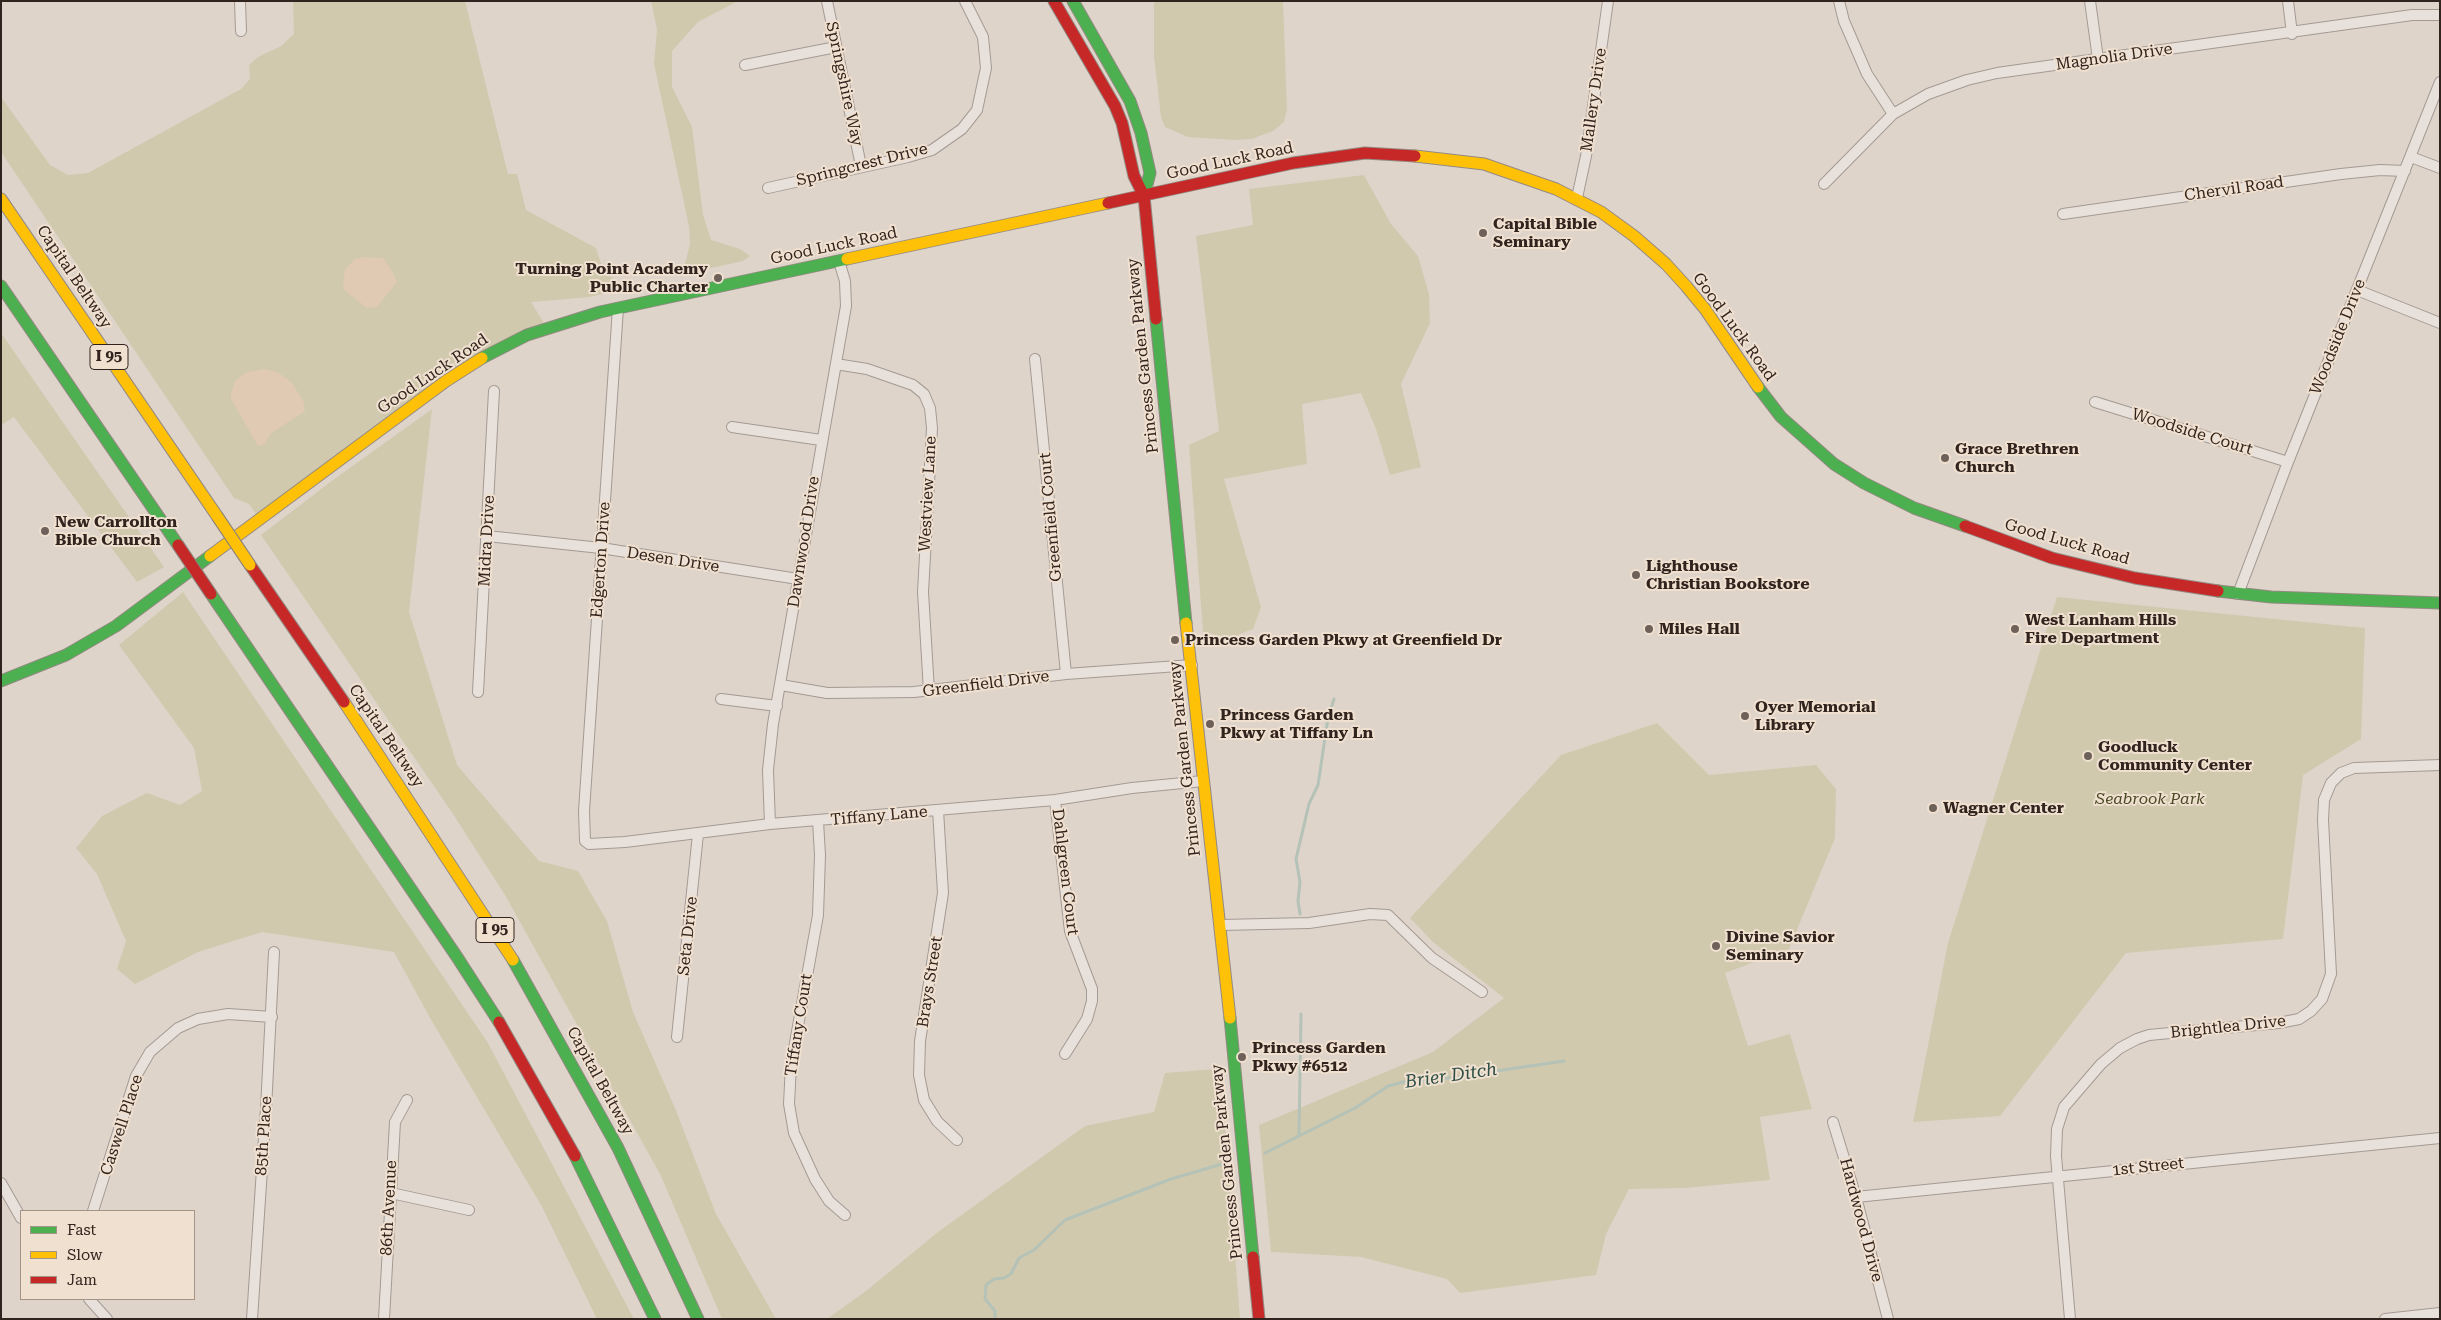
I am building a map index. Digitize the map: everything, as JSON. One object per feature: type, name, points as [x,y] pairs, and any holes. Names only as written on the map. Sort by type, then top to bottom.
[{"type":"main road","points":[[1054,1],[1115,106],[1122,123],[1134,176],[1144,196]]},
{"type":"main road","points":[[1072,1],[1109,61],[1130,101],[1150,173],[1144,196]]},
{"type":"main road","name":"Good Luck Road","points":[[1,681],[66,655],[116,626],[473,363],[527,335],[618,308],[1293,163],[1374,153],[1435,156],[1484,164],[1523,176],[1577,198],[1601,212],[1634,236],[1666,264],[1705,309],[1746,372],[1781,417],[1813,447],[1858,480],[1914,508],[2052,558],[2135,578],[2238,594],[2313,600],[2440,603]]},
{"type":"main road","name":"Princess Garden Parkway","points":[[1144,196],[1203,780],[1221,926],[1259,1319]]},
{"type":"main road","name":"Capital Beltway","points":[[1,199],[385,762],[498,935],[547,1018],[618,1148],[698,1319]]},
{"type":"main road","points":[[1,286],[457,957],[508,1037],[581,1166],[655,1319]]},
{"type":"street","points":[[240,1],[241,31]]},
{"type":"street","name":"Springshire Way","points":[[827,1],[861,166]]},
{"type":"street","name":"Springcrest Drive","points":[[768,188],[861,166],[900,159],[932,150],[954,136],[974,116],[983,85],[986,55],[981,31],[966,1]]},
{"type":"street","name":"Mallery Drive","points":[[1577,198],[1586,156],[1608,1]]},
{"type":"street","points":[[1839,1],[1844,21],[1863,65],[1893,114]]},
{"type":"street","points":[[2090,1],[2098,59]]},
{"type":"street","points":[[2288,1],[2292,34]]},
{"type":"street","name":"Magnolia Drive","points":[[1824,184],[1893,114],[1928,94],[1967,80],[1997,73],[2292,34],[2412,15],[2440,15]]},
{"type":"street","points":[[745,65],[836,48]]},
{"type":"street","name":"Woodside Drive","points":[[2238,594],[2288,462],[2440,82]]},
{"type":"street","points":[[2411,156],[2440,168]]},
{"type":"street","name":"Chervil Road","points":[[2063,214],[2340,174],[2390,170],[2405,171]]},
{"type":"street","name":"Dawnwood Drive","points":[[770,824],[768,770],[776,706],[846,297],[845,281],[839,261]]},
{"type":"street","points":[[2357,290],[2440,323]]},
{"type":"street","name":"Edgerton Drive","points":[[584,812],[618,308]]},
{"type":"street","name":"Greenfield Court","points":[[1035,359],[1066,674]]},
{"type":"street","name":"Westview Lane","points":[[836,364],[867,369],[905,381],[919,389],[930,408],[932,440],[923,592],[929,691]]},
{"type":"street","name":"Midra Drive","points":[[478,692],[488,536],[494,391]]},
{"type":"street","name":"Woodside Court","points":[[2096,402],[2288,462]]},
{"type":"street","points":[[732,427],[821,440]]},
{"type":"street","name":"Desen Drive","points":[[488,536],[601,548],[798,579]]},
{"type":"street","name":"Greenfield Drive","points":[[780,685],[827,693],[868,694],[929,691],[1066,674],[1192,665]]},
{"type":"street","points":[[721,698],[776,706]]},
{"type":"street","name":"Brightlea Drive","points":[[2070,1319],[2058,1176],[2057,1129],[2064,1107],[2101,1064],[2120,1048],[2149,1035],[2294,1021],[2306,1015],[2317,1006],[2326,991],[2330,974],[2323,820],[2324,800],[2331,783],[2341,773],[2354,768],[2440,765]]},
{"type":"street","name":"Tiffany Lane","points":[[584,812],[584,836],[589,844],[698,834],[770,824],[1055,800],[1132,788],[1203,780]]},
{"type":"street","name":"Dahlgreen Court","points":[[1055,800],[1070,931],[1092,989],[1092,1002],[1087,1019],[1065,1054]]},
{"type":"street","name":"Brays Street","points":[[938,810],[943,893],[920,1041],[919,1075],[924,1100],[937,1121],[957,1140]]},
{"type":"street","name":"Tiffany Court","points":[[818,821],[820,863],[818,915],[791,1065],[790,1104],[794,1132],[815,1179],[829,1201],[845,1214]]},
{"type":"street","name":"Seta Drive","points":[[677,1037],[698,834]]},
{"type":"street","points":[[1221,926],[1309,923],[1370,914],[1388,915],[1432,958],[1482,992]]},
{"type":"street","name":"85th Place","points":[[252,1319],[272,1017],[274,952]]},
{"type":"street","name":"Caswell Place","points":[[93,1210],[136,1076],[150,1052],[178,1028],[198,1018],[228,1014],[272,1017]]},
{"type":"street","name":"86th Avenue","points":[[384,1319],[395,1122],[407,1100]]},
{"type":"street","name":"Hardwood Drive","points":[[1833,1122],[1856,1198],[1888,1319]]},
{"type":"street","name":"1st Street","points":[[1856,1198],[2440,1138]]},
{"type":"street","points":[[1,1183],[20,1216]]},
{"type":"street","points":[[391,1193],[469,1210]]},
{"type":"street","points":[[90,1300],[107,1319]]},
{"type":"street","points":[[2385,1319],[2440,1313]]},
{"type":"green space","points":[[293,1],[465,1],[508,174],[517,174],[526,210],[596,248],[603,270],[619,284],[615,291],[590,297],[531,302],[547,328],[507,345],[260,520],[249,504],[234,498],[1,152],[1,97],[50,165],[68,175],[88,173],[241,89],[250,79],[249,65],[258,57],[281,46],[294,34]]},
{"type":"green space","points":[[651,1],[738,1],[698,22],[672,51],[672,87],[692,127],[703,215],[711,240],[740,249],[750,256],[743,261],[693,272],[688,270],[685,264],[690,244],[689,226],[654,64],[657,29]]},
{"type":"green space","points":[[1154,1],[1283,1],[1287,109],[1284,122],[1273,131],[1252,139],[1235,140],[1188,137],[1165,127],[1161,117],[1154,56]]},
{"type":"green space","points":[[1364,175],[1391,224],[1418,256],[1429,294],[1430,323],[1401,384],[1421,467],[1390,475],[1376,429],[1361,393],[1302,404],[1307,464],[1224,479],[1261,607],[1253,629],[1230,638],[1203,632],[1189,445],[1219,431],[1196,236],[1253,225],[1249,189]]},
{"type":"green space","points":[[1,333],[164,567],[137,582],[14,417],[1,425]]},
{"type":"green space","points":[[432,409],[409,612],[457,765],[539,861],[578,871],[607,921],[633,1012],[675,1108],[716,1214],[776,1319],[722,1319],[661,1176],[505,895],[451,811],[261,535],[333,480]]},
{"type":"green space","points":[[183,592],[488,1043],[634,1319],[597,1319],[541,1205],[430,1018],[394,952],[262,932],[198,952],[135,984],[117,969],[126,941],[97,874],[76,848],[102,816],[147,793],[180,805],[202,791],[194,748],[119,645]]},
{"type":"green space","name":"Seabrook Park","points":[[2057,597],[2365,628],[2361,739],[2303,775],[2283,939],[2126,953],[2000,1116],[1913,1122],[1948,943]]},
{"type":"green space","points":[[1657,723],[1709,775],[1816,765],[1836,789],[1835,838],[1789,949],[1725,973],[1748,1046],[1790,1034],[1812,1109],[1760,1117],[1770,1180],[1685,1188],[1629,1189],[1606,1234],[1596,1275],[1460,1293],[1447,1279],[1361,1257],[1271,1252],[1259,1125],[1433,1052],[1504,998],[1434,943],[1410,918],[1561,755]]},
{"type":"green space","points":[[1216,1069],[1225,1123],[1240,1319],[827,1319],[866,1291],[938,1232],[1085,1126],[1154,1112],[1165,1073]]},
{"type":"sand","points":[[364,257],[383,258],[397,282],[377,307],[367,308],[343,289],[345,269],[355,259]]},
{"type":"sand","points":[[264,369],[279,373],[291,382],[303,400],[305,411],[270,434],[265,444],[258,446],[231,399],[231,394],[235,381],[241,376],[248,372]]},
{"type":"waterway","points":[[1300,914],[1298,901],[1300,882],[1296,859],[1309,804],[1318,785],[1328,718],[1334,699]]},
{"type":"waterway","points":[[1299,1135],[1301,1014]]},
{"type":"waterway","name":"Brier Ditch","points":[[1265,1153],[1355,1108],[1388,1086],[1403,1082],[1448,1078],[1564,1061]]},
{"type":"waterway","name":"Brier Ditch","points":[[995,1319],[995,1311],[985,1299],[986,1285],[994,1279],[1004,1278],[1011,1274],[1019,1258],[1034,1250],[1065,1220],[1171,1179],[1222,1164]]},
{"type":"traffic: fast","points":[[1073,1],[1130,101],[1141,133],[1150,173],[1144,196]]},
{"type":"traffic: fast","points":[[482,358],[527,335],[600,312],[847,259]]},
{"type":"traffic: fast","points":[[1,286],[178,545]]},
{"type":"traffic: fast","points":[[1156,319],[1186,623]]},
{"type":"traffic: fast","points":[[1758,387],[1781,417],[1834,464],[1864,483],[1914,508],[1965,526]]},
{"type":"traffic: fast","points":[[1,681],[66,655],[116,626],[210,556]]},
{"type":"traffic: fast","points":[[2218,591],[2271,597],[2440,603]]},
{"type":"traffic: fast","points":[[211,594],[499,1022]]},
{"type":"traffic: fast","points":[[513,960],[618,1148],[698,1319]]},
{"type":"traffic: fast","points":[[1230,1018],[1253,1257]]},
{"type":"traffic: fast","points":[[575,1156],[655,1319]]},
{"type":"traffic: slow","points":[[1415,156],[1484,164],[1556,189],[1601,212],[1634,236],[1666,264],[1686,286],[1705,309],[1758,387]]},
{"type":"traffic: slow","points":[[1,199],[217,516]]},
{"type":"traffic: slow","points":[[847,259],[1108,203]]},
{"type":"traffic: slow","points":[[210,556],[446,381],[482,358]]},
{"type":"traffic: slow","points":[[217,516],[250,565]]},
{"type":"traffic: slow","points":[[1186,623],[1230,1018]]},
{"type":"traffic: slow","points":[[344,702],[513,960]]},
{"type":"traffic: jam","points":[[1054,1],[1115,106],[1122,123],[1134,176],[1144,196],[1156,319]]},
{"type":"traffic: jam","points":[[1108,203],[1293,163],[1365,153],[1415,156]]},
{"type":"traffic: jam","points":[[1965,526],[2052,558],[2135,578],[2218,591]]},
{"type":"traffic: jam","points":[[178,545],[211,594]]},
{"type":"traffic: jam","points":[[250,565],[344,702]]},
{"type":"traffic: jam","points":[[499,1022],[575,1156]]},
{"type":"traffic: jam","points":[[1253,1257],[1259,1319]]},
{"type":"place","name":"Capital Bible Seminary","points":[[1483,233]]},
{"type":"place","name":"Turning Point Academy Public Charter","points":[[718,278]]},
{"type":"place","name":"Grace Brethren Church","points":[[1945,458]]},
{"type":"place","name":"New Carrollton Bible Church","points":[[45,531]]},
{"type":"place","name":"Lighthouse Christian Bookstore","points":[[1636,575]]},
{"type":"place","name":"Miles Hall","points":[[1649,629]]},
{"type":"place","name":"West Lanham Hills Fire Department","points":[[2015,629]]},
{"type":"place","name":"Princess Garden Pkwy at Greenfield Dr","points":[[1175,640]]},
{"type":"place","name":"Oyer Memorial Library","points":[[1745,716]]},
{"type":"place","name":"Princess Garden Pkwy at Tiffany Ln","points":[[1210,724]]},
{"type":"place","name":"Goodluck Community Center","points":[[2088,756]]},
{"type":"place","name":"Wagner Center","points":[[1933,808]]},
{"type":"place","name":"Divine Savior Seminary","points":[[1716,946]]},
{"type":"place","name":"Princess Garden Pkwy #6512","points":[[1242,1057]]}]
